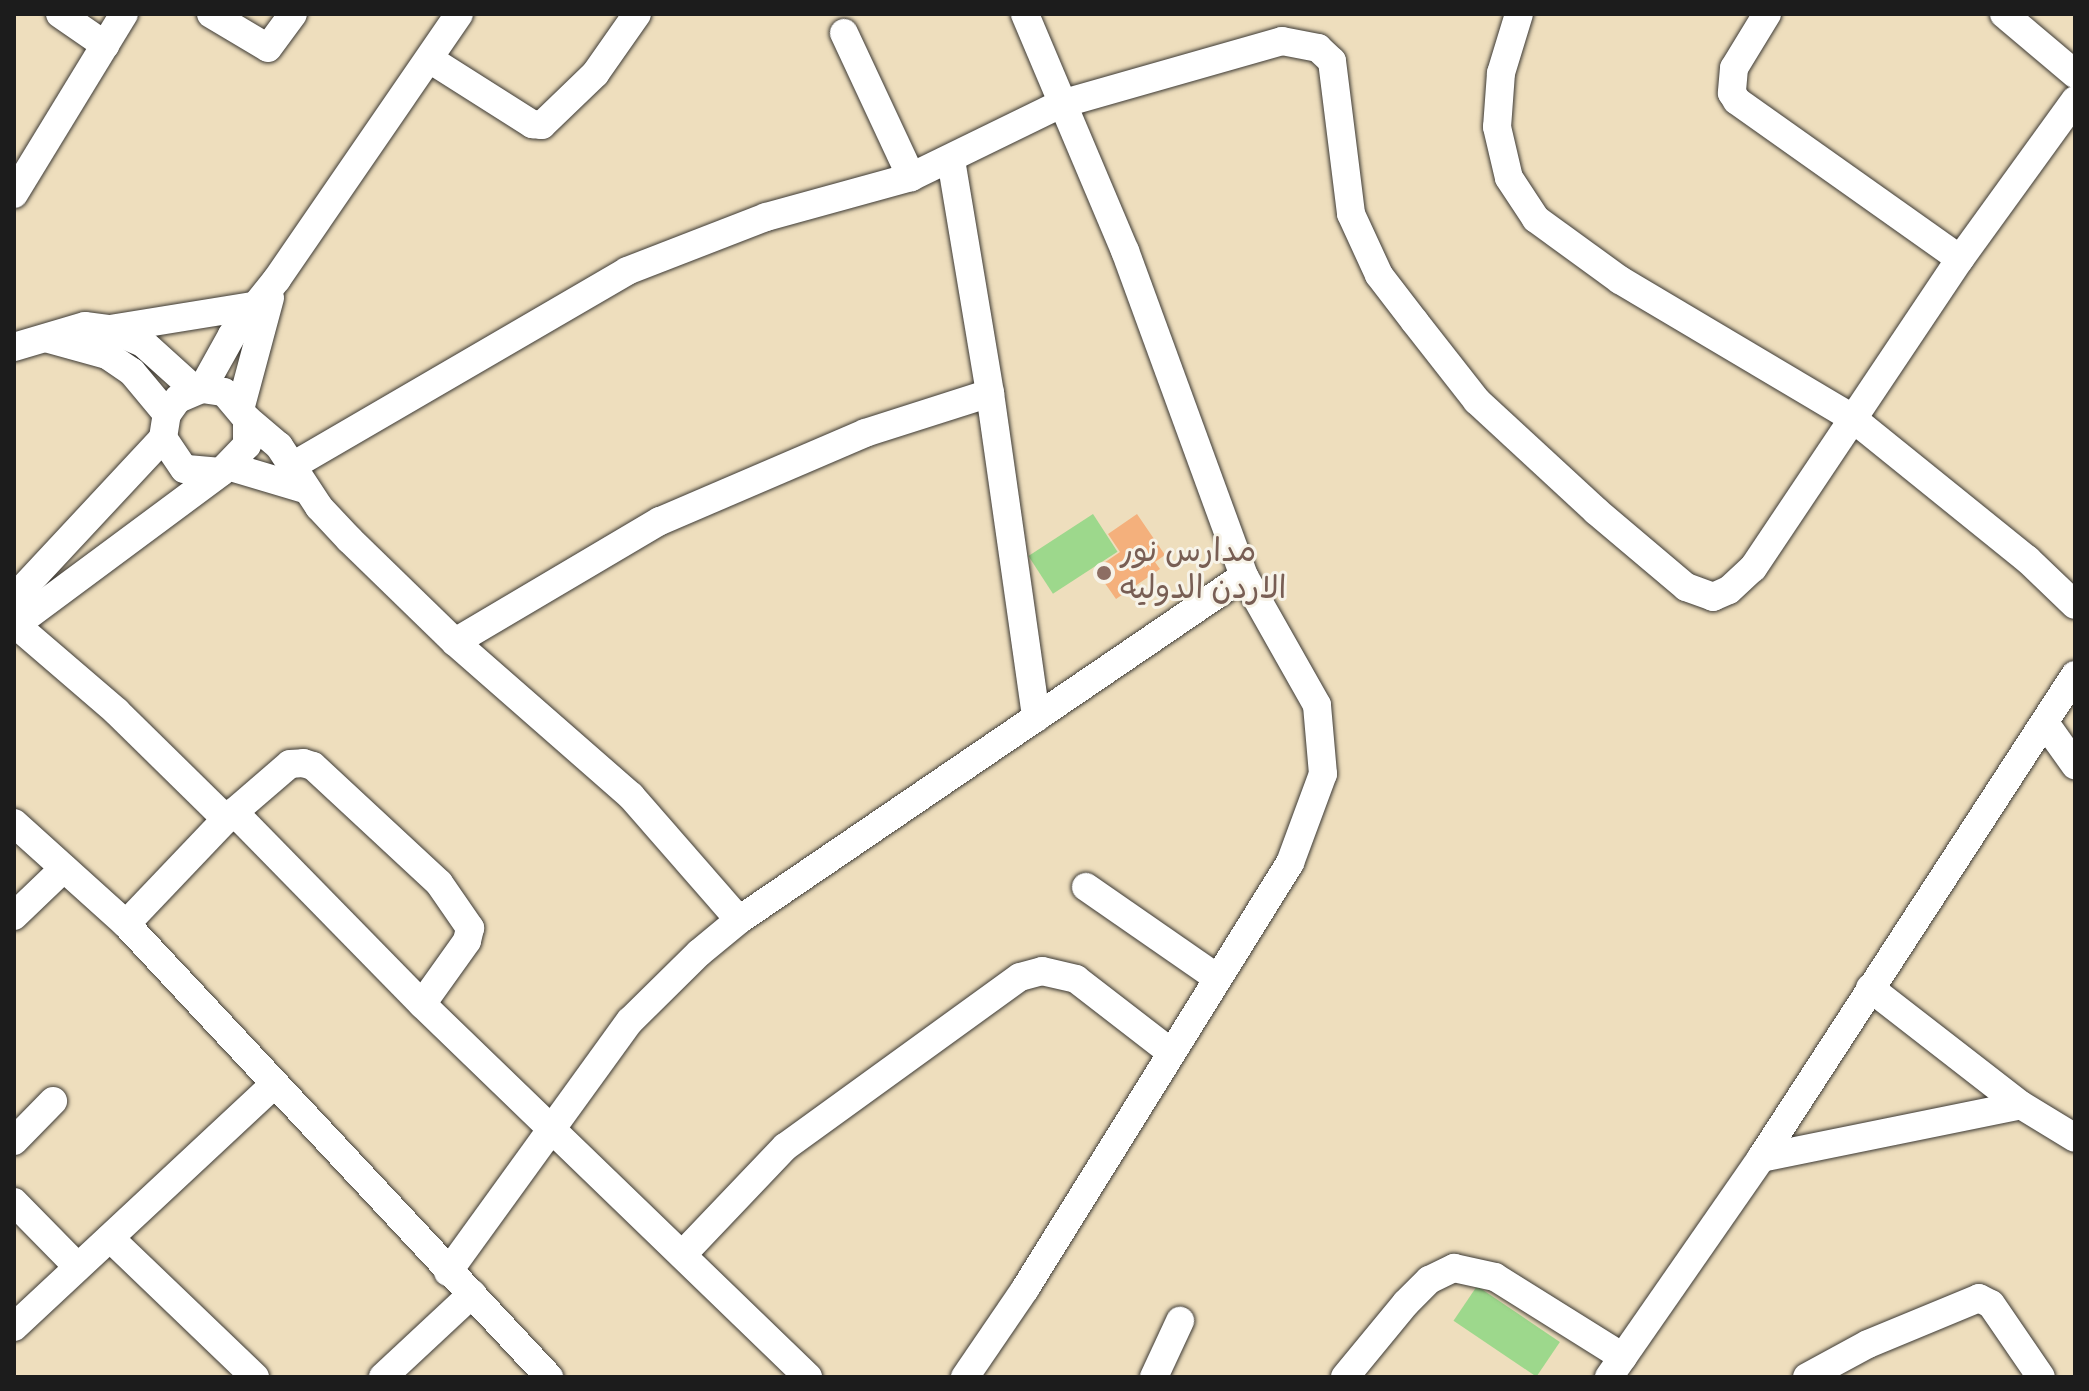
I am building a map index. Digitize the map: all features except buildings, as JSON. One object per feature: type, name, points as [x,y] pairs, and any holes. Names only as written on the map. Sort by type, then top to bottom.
[{"type":"street","points":[[60,14],[105,45]]},
{"type":"street","points":[[14,194],[124,14]]},
{"type":"street","points":[[211,14],[268,48],[293,14]]},
{"type":"street","points":[[15,616],[165,426],[199,389],[252,306],[277,279],[431,60],[459,14]]},
{"type":"street","points":[[431,60],[532,124],[542,125],[595,74],[637,14]]},
{"type":"street","points":[[965,1377],[1025,1289],[1169,1051],[1290,863],[1323,774],[1317,705],[1244,576],[1125,251],[1025,14]]},
{"type":"street","points":[[1519,14],[1501,73],[1497,127],[1509,178],[1536,219],[1620,280],[1852,418],[2027,559],[2075,605]]},
{"type":"street","points":[[1767,14],[1734,68],[1732,93],[1737,101],[1960,259]]},
{"type":"street","points":[[2004,14],[2075,74]]},
{"type":"street","points":[[844,33],[911,177]]},
{"type":"street","points":[[27,342],[107,355],[132,372],[165,426],[184,469],[226,469],[299,477],[627,271],[766,217],[911,177],[1061,104],[1282,41],[1326,54],[1332,61],[1344,189],[1379,275],[1477,401],[1596,511],[1700,595],[1729,590],[1753,568],[1960,259],[2075,100]]},
{"type":"street","points":[[951,160],[990,393],[1036,718]]},
{"type":"street","points":[[15,616],[226,469],[247,445],[244,412],[256,336],[277,279]]},
{"type":"street","points":[[27,342],[85,326],[110,329],[252,306]]},
{"type":"street","points":[[110,329],[143,343],[199,389],[224,392],[299,477],[455,642],[631,796],[739,920]]},
{"type":"street","points":[[455,642],[660,521],[865,433],[990,393]]},
{"type":"street","points":[[448,1272],[644,1006],[739,920],[1244,576]]},
{"type":"street","points":[[15,616],[230,816],[808,1377]]},
{"type":"street","points":[[1345,1377],[1429,1280],[1454,1268],[1495,1277],[1616,1367],[1761,1158],[2075,675]]},
{"type":"street","points":[[2045,723],[2075,765]]},
{"type":"street","points":[[126,924],[230,816],[290,764],[313,766],[439,883],[470,928],[467,941],[422,1004]]},
{"type":"street","points":[[14,822],[126,924],[272,1086],[549,1377]]},
{"type":"street","points":[[14,916],[64,868]]},
{"type":"street","points":[[1086,887],[1216,977]]},
{"type":"street","points":[[683,1254],[785,1147],[1020,977],[1042,971],[1076,979],[1169,1051]]},
{"type":"street","points":[[1870,988],[2021,1105],[2075,1138]]},
{"type":"street","points":[[14,1327],[272,1086]]},
{"type":"street","points":[[14,1141],[53,1101]]},
{"type":"street","points":[[1761,1158],[2021,1105]]},
{"type":"street","points":[[14,1202],[77,1266]]},
{"type":"street","points":[[110,1238],[255,1377]]},
{"type":"street","points":[[383,1377],[472,1294]]},
{"type":"street","points":[[1807,1377],[1868,1344],[1979,1298],[1991,1304],[2041,1377]]},
{"type":"street","points":[[1154,1377],[1180,1321]]},
{"type":"green space","points":[[1093,514],[1118,552],[1053,594],[1028,556]]},
{"type":"green space","points":[[1477,1286],[1560,1342],[1536,1377],[1454,1321]]},
{"type":"place","name":"مدارس نور الاردن الدوليه","points":[[1104,573]]}]
